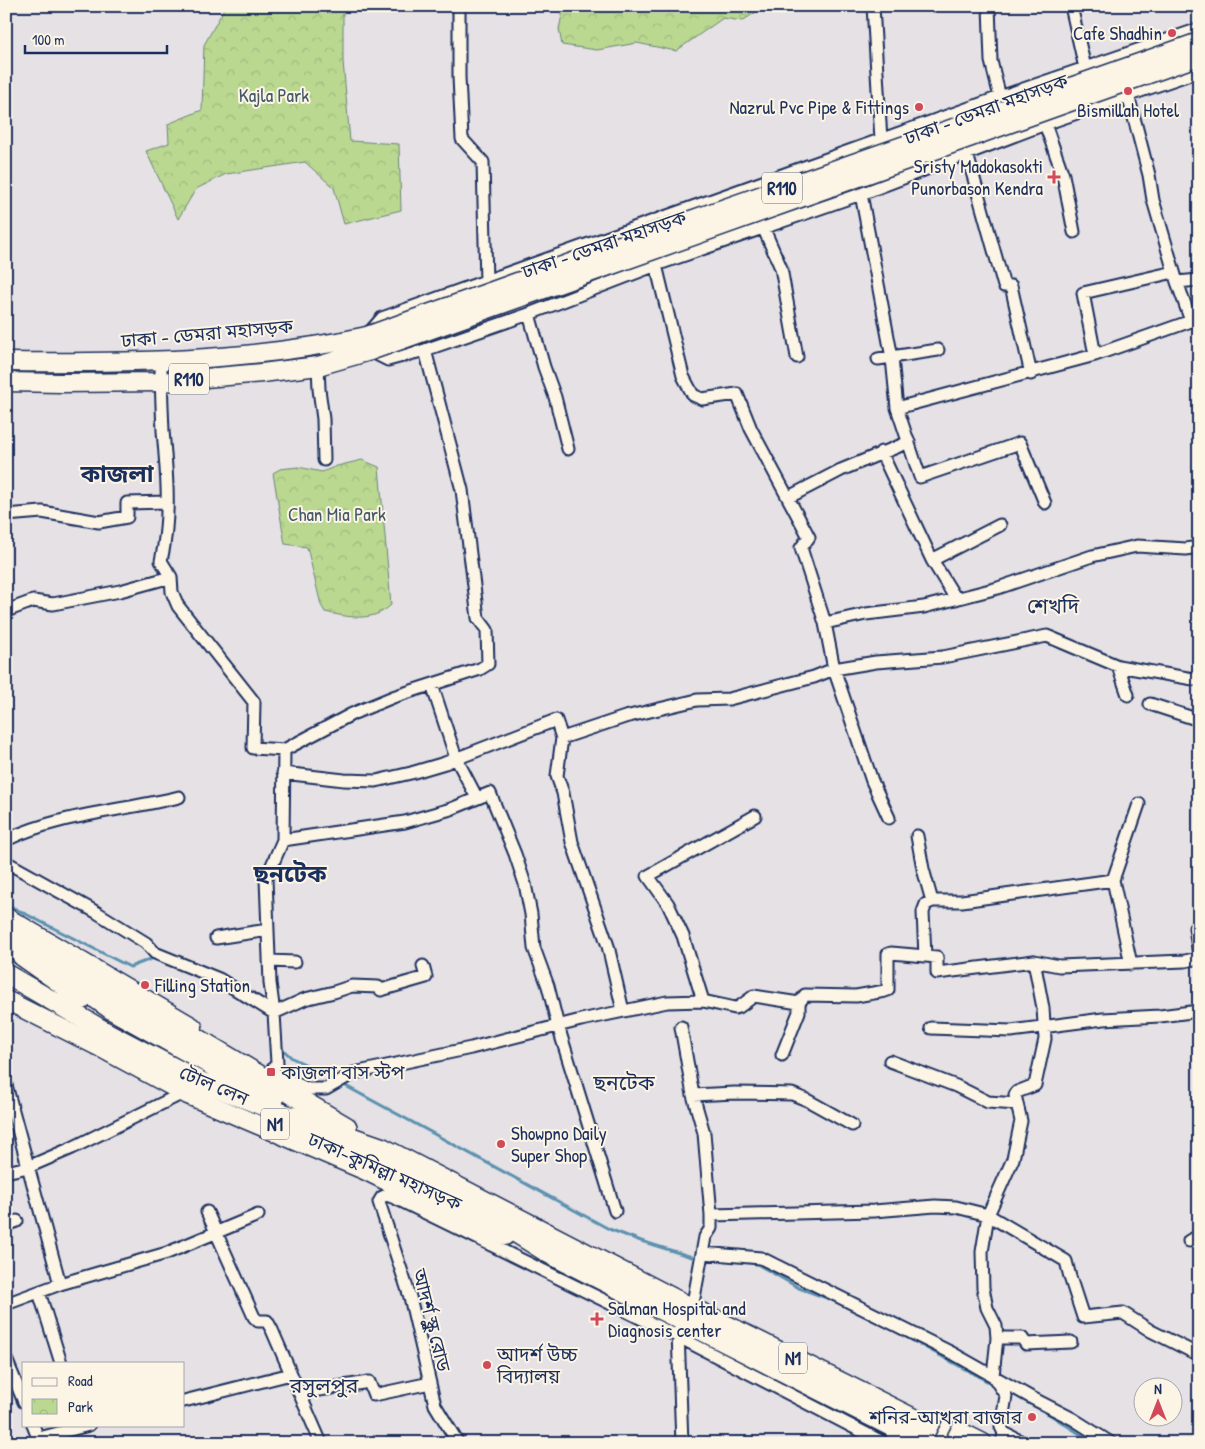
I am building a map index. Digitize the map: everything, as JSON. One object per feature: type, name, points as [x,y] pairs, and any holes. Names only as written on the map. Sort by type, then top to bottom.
[{"type":"highway","points":[[10,940],[106,1014],[299,1119]]},
{"type":"highway","points":[[10,940],[112,1010],[323,1128]]},
{"type":"highway","points":[[10,940],[348,1136]]},
{"type":"highway","name":"N1","points":[[10,940],[197,1038],[390,1152]]},
{"type":"highway","points":[[6,962],[106,1032]]},
{"type":"highway","points":[[6,970],[44,996]]},
{"type":"highway","points":[[6,974],[106,1032]]},
{"type":"highway","name":"ঢাকা–কুমিল্লা মহাসড়ক","points":[[6,986],[189,1089],[356,1154],[508,1228],[678,1328],[863,1422],[890,1438],[924,1443]]},
{"type":"highway","name":"টোল লেন","points":[[106,1032],[199,1081],[390,1152],[623,1273],[963,1443]]},
{"type":"highway","points":[[390,1152],[447,1174],[982,1443]]},
{"type":"main road","name":"ঢাকা - ডেমরা মহাসড়ক","points":[[6,382],[156,382],[318,366],[368,343],[651,234],[1199,42]]},
{"type":"main road","name":"ঢাকা - ডেমরা মহাসড়ক","points":[[6,362],[154,362],[268,352],[337,342],[368,343],[1199,56]]},
{"type":"main road","points":[[154,362],[156,382]]},
{"type":"main road","name":"ঢাকা–কুমিল্লা মহাসড়ক","points":[[6,917],[271,1072],[390,1152]]},
{"type":"main road","name":"ঢাকা–কুমিল্লা মহাসড়ক","points":[[6,1000],[101,1048],[183,1093],[364,1170],[460,1217],[548,1253]]},
{"type":"street","points":[[459,6],[459,77],[462,139],[482,162],[486,282]]},
{"type":"street","points":[[874,6],[881,140]]},
{"type":"street","points":[[989,6],[991,61],[1000,97]]},
{"type":"street","points":[[1071,6],[1085,68]]},
{"type":"street","points":[[1199,29],[1000,97],[382,318],[368,343],[388,360],[425,350],[529,314],[654,266],[861,194],[1046,124],[1199,71]]},
{"type":"street","points":[[897,408],[1096,355],[1191,320],[1153,200],[1149,174],[1128,96]]},
{"type":"street","points":[[1046,124],[1063,175],[1074,232]]},
{"type":"street","points":[[967,154],[1004,286],[1012,286],[1030,374]]},
{"type":"street","points":[[861,194],[892,358],[897,408],[920,477],[1020,443],[1045,503]]},
{"type":"street","points":[[645,224],[683,376],[693,395],[702,399],[737,394],[751,429],[809,537],[801,548],[825,623],[834,669],[872,781],[889,818]]},
{"type":"street","points":[[763,227],[781,268],[797,358]]},
{"type":"street","points":[[633,229],[654,266]]},
{"type":"street","points":[[1096,355],[1083,293],[1176,277],[1199,280]]},
{"type":"street","points":[[529,314],[544,367],[555,397],[568,449]]},
{"type":"street","points":[[156,382],[167,466],[165,542],[161,560],[171,578],[172,592],[178,606],[254,702],[253,748],[284,750],[352,714],[393,697],[488,664],[487,630],[478,618],[462,490],[425,350]]},
{"type":"street","points":[[878,359],[938,350]]},
{"type":"street","points":[[318,366],[323,419],[324,460]]},
{"type":"street","points":[[788,497],[841,470],[909,442]]},
{"type":"street","points":[[881,452],[932,560],[956,599]]},
{"type":"street","points":[[6,515],[42,512],[99,522],[127,517],[128,503],[167,502]]},
{"type":"street","points":[[932,560],[1000,525]]},
{"type":"street","points":[[825,623],[866,614],[924,607],[998,588],[1092,556],[1137,546],[1186,549],[1198,547]]},
{"type":"street","points":[[6,611],[33,601],[53,604],[120,591],[171,578]]},
{"type":"street","points":[[562,738],[625,717],[697,700],[729,699],[763,688],[814,677],[834,669],[876,662],[943,656],[1047,636],[1118,666],[1199,680]]},
{"type":"street","points":[[1118,666],[1128,695]]},
{"type":"street","points":[[432,685],[456,758],[476,798]]},
{"type":"street","points":[[1150,704],[1199,720]]},
{"type":"street","points":[[283,773],[344,780],[376,781],[411,774],[556,720],[562,738],[557,776],[563,793],[572,842],[608,946],[623,1011]]},
{"type":"street","points":[[284,750],[283,840],[266,879],[277,1063],[271,1072],[308,1089],[326,1089],[354,1074],[667,1002],[703,1001],[735,1008],[754,996],[799,1003]]},
{"type":"street","points":[[283,840],[405,822],[450,809],[490,793],[516,854],[531,914],[534,948],[548,986],[558,1026],[616,1211]]},
{"type":"street","points":[[6,840],[21,833],[64,820],[144,806],[179,796]]},
{"type":"street","points":[[1131,964],[1113,880],[1139,804]]},
{"type":"street","points":[[703,1001],[683,936],[668,904],[648,876],[755,816]]},
{"type":"street","points":[[917,836],[923,869],[932,901]]},
{"type":"street","points":[[6,862],[96,912],[146,943],[155,953],[219,979],[274,1013]]},
{"type":"street","points":[[925,956],[923,912],[926,904],[932,901],[962,901],[1113,880]]},
{"type":"street","points":[[782,1055],[799,1012],[799,1003],[805,995],[856,996],[888,990],[888,954],[891,953],[937,956],[937,973],[1034,961],[1059,966],[1185,961],[1199,956],[1196,928],[1199,926]]},
{"type":"street","points":[[216,938],[268,930]]},
{"type":"street","points":[[270,961],[295,962]]},
{"type":"street","points":[[1024,1443],[1003,1438],[996,1326],[987,1308],[983,1288],[982,1252],[988,1215],[1013,1159],[1021,1122],[1015,1095],[1017,1092],[1035,1085],[1037,1082],[1045,1039],[1043,1008],[1034,961]]},
{"type":"street","points":[[274,1013],[305,998],[352,986],[378,986],[381,990],[426,977],[423,966]]},
{"type":"street","points":[[931,1028],[1012,1031],[1103,1019],[1160,1016],[1199,1011]]},
{"type":"street","points":[[681,1027],[693,1095],[704,1133],[711,1215],[711,1228],[705,1237],[694,1298]]},
{"type":"street","points":[[890,1061],[956,1086],[988,1102],[1017,1104]]},
{"type":"street","points":[[6,1085],[60,1284]]},
{"type":"street","points":[[6,1172],[28,1167],[72,1148],[183,1093]]},
{"type":"street","points":[[693,1095],[735,1093],[792,1094],[807,1100],[852,1125]]},
{"type":"street","name":"আদর্শ স্কুল রোড","points":[[458,1443],[435,1405],[410,1297],[379,1202],[382,1197],[387,1195],[395,1198],[678,1328]]},
{"type":"street","points":[[711,1215],[874,1211],[936,1206],[988,1215],[1066,1261],[1083,1317],[1123,1313],[1151,1331],[1199,1355]]},
{"type":"street","points":[[207,1212],[254,1317],[258,1321],[267,1321],[321,1443]]},
{"type":"street","points":[[6,1304],[60,1284],[167,1253],[258,1215]]},
{"type":"street","points":[[702,1257],[761,1258],[954,1354],[999,1385],[1073,1419],[1110,1443]]},
{"type":"street","points":[[39,1292],[61,1362]]},
{"type":"street","points":[[678,1328],[682,1443]]},
{"type":"street","points":[[997,1338],[1022,1338],[1026,1344],[1072,1342]]},
{"type":"street","points":[[6,1359],[22,1397]]},
{"type":"street","points":[[185,1401],[291,1374]]},
{"type":"street","points":[[300,1393],[369,1382],[374,1395],[430,1383]]},
{"type":"street","points":[[936,1443],[951,1415]]},
{"type":"street","points":[[33,1426],[40,1440],[86,1426]]},
{"type":"green space","name":"Kajla Park","points":[[223,6],[341,6],[343,9],[343,61],[350,141],[399,144],[401,210],[344,224],[334,188],[305,162],[226,174],[196,189],[178,219],[146,151],[169,143],[168,124],[202,110],[204,45],[223,11]]},
{"type":"green space","points":[[564,6],[764,7],[742,21],[723,18],[676,51],[637,43],[597,50],[562,45],[559,29]]},
{"type":"green space","name":"Chan Mia Park","points":[[362,460],[379,467],[391,605],[384,611],[376,614],[351,617],[325,612],[321,605],[307,547],[285,544],[273,473],[280,469],[298,467],[322,472]]},
{"type":"waterway","points":[[6,904],[130,967],[156,957]]},
{"type":"waterway","points":[[280,1047],[292,1058],[337,1081]]},
{"type":"waterway","points":[[342,1084],[609,1229],[641,1241],[699,1258]]},
{"type":"waterway","points":[[745,1262],[757,1264],[799,1288],[835,1301]]},
{"type":"waterway","points":[[888,1327],[994,1385]]},
{"type":"waterway","points":[[1009,1392],[1052,1416],[1094,1443]]},
{"type":"place","name":"Cafe Shadhin","points":[[1172,33]]},
{"type":"place","name":"Bismillah Hotel","points":[[1128,91]]},
{"type":"place","name":"Nazrul Pvc Pipe & Fittings","points":[[919,107]]},
{"type":"place","name":"Sristy Madokasokti Punorbason Kendra","points":[[1054,177]]},
{"type":"place","name":"Filling Station","points":[[145,985]]},
{"type":"place","name":"কাজলা বাস স্টপ","points":[[271,1072]]},
{"type":"place","name":"Showpno Daily Super Shop","points":[[501,1144]]},
{"type":"place","name":"Salman Hospital and Diagnosis center","points":[[597,1319]]},
{"type":"place","name":"আদর্শ উচ্চ বিদ্যালয়","points":[[487,1365]]},
{"type":"place","name":"শনির-আখরা বাজার","points":[[1032,1417]]},
{"type":"district","name":"কাজলা","points":[[117,473]]},
{"type":"district","name":"শেখদি","points":[[1053,605]]},
{"type":"district","name":"ছনটেক","points":[[290,873]]},
{"type":"district","name":"ছনটেক","points":[[624,1082]]},
{"type":"district","name":"রসুলপুর","points":[[324,1385]]}]
